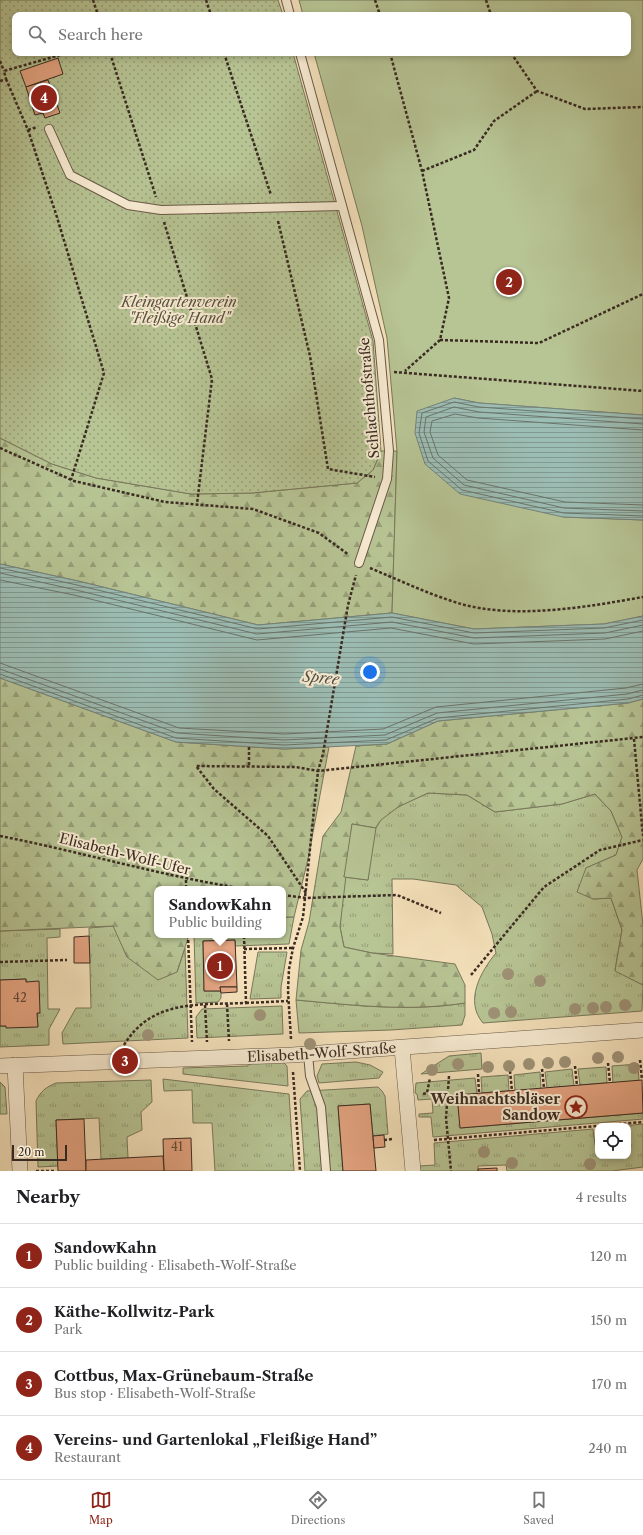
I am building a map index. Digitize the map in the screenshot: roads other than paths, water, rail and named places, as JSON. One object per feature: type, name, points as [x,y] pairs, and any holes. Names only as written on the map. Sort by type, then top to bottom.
[{"type":"street","name":"Elisabeth-Wolf-Straße","points":[[7,1066],[292,1055],[643,1030]]},
{"type":"street","points":[[402,1048],[413,1171]]},
{"type":"street","points":[[7,1066],[20,1171]]},
{"type":"lane","points":[[286,0],[289,12]]},
{"type":"lane","name":"Schlachthofstraße","points":[[301,56],[379,340],[389,451],[387,479],[359,563]]},
{"type":"lane","points":[[49,129],[70,174],[128,205],[161,210],[342,206]]},
{"type":"lane","points":[[308,1054],[310,1076],[321,1107],[326,1171]]},
{"type":"water","points":[[454,398],[479,403],[643,415],[643,520],[563,517],[460,494],[425,464],[415,433],[417,411]]},
{"type":"water","name":"Spree","points":[[0,564],[78,581],[258,625],[392,613],[474,629],[604,624],[643,616],[643,699],[628,703],[438,721],[387,744],[284,749],[176,742],[0,678]]},
{"type":"place","name":"Vereins- und Gartenlokal „Fleißige Hand”","points":[[44,98]]},
{"type":"place","name":"Käthe-Kollwitz-Park","points":[[509,282]]},
{"type":"place","name":"SandowKahn","points":[[220,966]]},
{"type":"place","name":"Cottbus, Max-Grünebaum-Straße","points":[[125,1061]]},
{"type":"place","name":"Weihnachtsbläser Sandow","points":[[576,1107]]},
{"type":"park label","name":"Kleingartenverein \"Fleißige Hand\"","points":[[179,310]]}]
